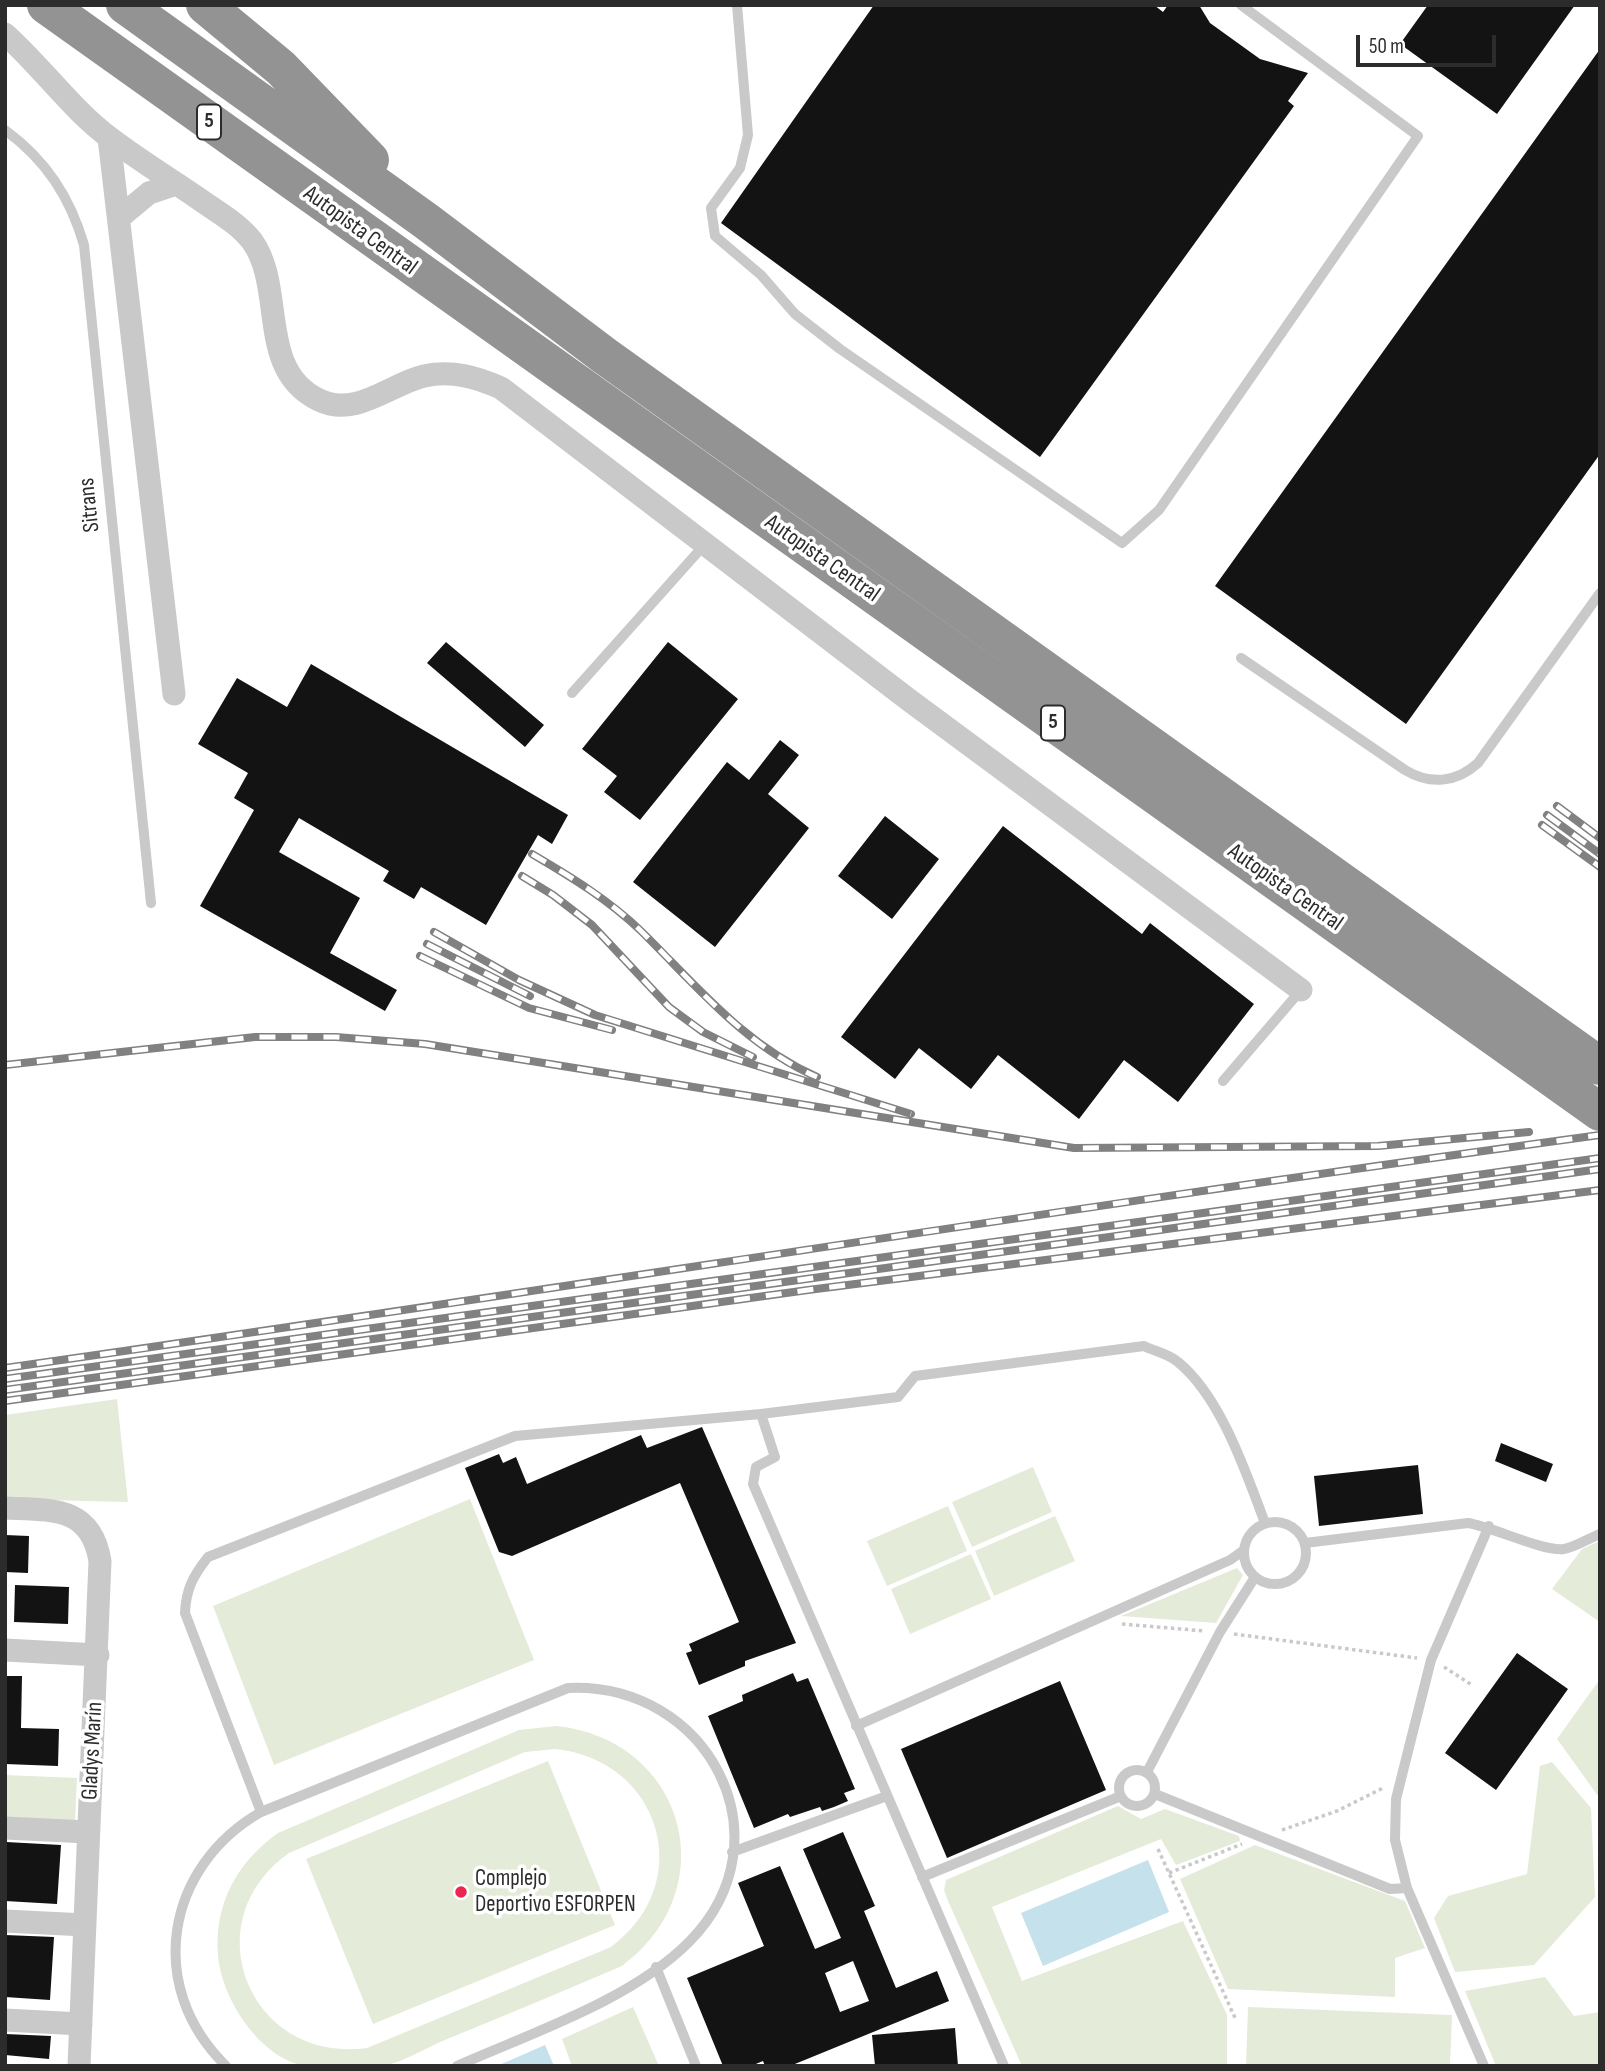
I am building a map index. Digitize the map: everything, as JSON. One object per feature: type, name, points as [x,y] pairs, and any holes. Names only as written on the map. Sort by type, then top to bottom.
[{"type":"highway","name":"Autopista Central","points":[[46,5],[1591,1106]]},
{"type":"highway","name":"Autopista Central","points":[[125,5],[426,221],[605,356],[1600,1066]]},
{"type":"highway","points":[[205,5],[300,87],[426,221]]},
{"type":"street","points":[[5,34],[109,138],[231,221],[251,240],[262,261],[281,356],[307,393],[325,403],[347,405],[423,376],[451,374],[481,379],[519,399],[931,716],[1301,990]]},
{"type":"street","points":[[109,138],[174,694]]},
{"type":"street","points":[[119,218],[149,193],[176,184]]},
{"type":"street","name":"Gladys Marín","points":[[5,1507],[47,1510],[81,1520],[91,1530],[97,1542],[100,1561],[79,2066]]},
{"type":"street","points":[[5,1650],[98,1655]]},
{"type":"street","points":[[5,1828],[88,1832]]},
{"type":"street","points":[[5,1921],[85,1925]]},
{"type":"street","points":[[5,2020],[81,2024]]},
{"type":"lane","points":[[737,5],[748,135],[740,168],[711,208],[715,236],[761,275],[795,314],[840,349],[1122,543],[1159,510],[1418,136],[1241,5]]},
{"type":"lane","name":"Sitrans","points":[[5,131],[30,150],[57,183],[78,223],[84,245],[151,903]]},
{"type":"lane","points":[[572,692],[706,543]]},
{"type":"lane","points":[[1241,658],[1413,775],[1442,780],[1462,775],[1478,763],[1600,593]]},
{"type":"lane","points":[[1223,1081],[1301,990]]},
{"type":"lane","points":[[261,1812],[185,1614],[186,1592],[193,1576],[208,1557],[515,1436],[898,1397],[915,1376],[1143,1346],[1177,1360],[1205,1392],[1244,1469],[1265,1523]]},
{"type":"lane","points":[[761,1413],[775,1457],[756,1467],[753,1484],[1004,2066]]},
{"type":"lane","points":[[1265,1523],[1285,1523],[1300,1534],[1305,1543],[1304,1566],[1296,1576],[1273,1584],[1255,1577],[1245,1560],[1247,1539],[1265,1523]]},
{"type":"lane","points":[[1305,1543],[1468,1523],[1489,1526],[1530,1542],[1563,1550],[1600,1534]]},
{"type":"lane","points":[[1485,2066],[1406,1888],[1395,1840],[1396,1799],[1430,1660],[1489,1526]]},
{"type":"lane","points":[[856,1726],[1230,1560],[1244,1550]]},
{"type":"lane","points":[[1147,1772],[1220,1632],[1255,1577]]},
{"type":"lane","points":[[226,2066],[210,2050],[189,2015],[177,1978],[176,1938],[184,1899],[202,1864],[228,1834],[261,1812],[568,1688],[628,1694],[646,1701],[672,1717],[695,1737],[707,1752],[725,1788],[732,1823],[732,1853],[722,1892],[702,1927],[681,1949],[619,1994],[457,2066]]},
{"type":"lane","points":[[1136,1769],[1147,1772],[1155,1782],[1155,1794],[1142,1805],[1129,1804],[1121,1796],[1119,1784],[1125,1774],[1136,1769]]},
{"type":"lane","points":[[1155,1794],[1390,1889],[1406,1888]]},
{"type":"lane","points":[[732,1853],[887,1796]]},
{"type":"lane","points":[[922,1877],[1121,1796]]},
{"type":"lane","points":[[656,1967],[696,2066]]},
{"type":"path","points":[[1092,1621],[1220,1632],[1430,1660],[1472,1685]]},
{"type":"path","points":[[1169,1873],[1337,1811],[1401,1780]]},
{"type":"path","points":[[1158,1849],[1237,2020]]},
{"type":"green space","points":[[117,1399],[128,1502],[5,1499],[5,1415]]},
{"type":"green space","points":[[1033,1467],[1052,1512],[972,1547],[952,1502]]},
{"type":"green space","points":[[470,1499],[534,1660],[274,1765],[213,1606]]},
{"type":"green space","points":[[948,1506],[967,1551],[887,1586],[867,1541]]},
{"type":"green space","points":[[1055,1516],[1075,1561],[994,1596],[975,1551]]},
{"type":"green space","points":[[1600,1541],[1600,1622],[1552,1589],[1582,1549]]},
{"type":"green space","points":[[971,1554],[991,1599],[910,1634],[891,1589]]},
{"type":"green space","points":[[1237,1568],[1243,1575],[1216,1623],[1121,1616]]},
{"type":"green space","points":[[1600,1679],[1600,1795],[1598,1796],[1557,1739]]},
{"type":"green space","points":[[556,1726],[600,1737],[636,1758],[661,1787],[677,1822],[681,1860],[674,1898],[655,1934],[622,1966],[396,2062],[380,2066],[315,2067],[289,2061],[273,2052],[246,2024],[235,2007],[221,1972],[218,1955],[220,1918],[224,1902],[240,1871],[263,1844],[278,1833],[519,1730]],"holes":[[[555,1749],[591,1758],[621,1776],[642,1800],[655,1828],[659,1859],[654,1891],[638,1921],[611,1947],[367,2048],[326,2047],[291,2034],[265,2011],[247,1982],[240,1949],[244,1914],[260,1882],[289,1853],[525,1752]]]},
{"type":"green space","name":"Complejo Deportivo ESFORPEN","points":[[548,1761],[615,1925],[373,2024],[306,1859]]},
{"type":"green space","points":[[1552,1762],[1591,1808],[1595,1897],[1534,1965],[1455,1972],[1434,1918],[1448,1896],[1527,1874],[1540,1766]]},
{"type":"green space","points":[[5,1775],[77,1778],[75,1822],[5,1819]]},
{"type":"green space","points":[[1118,1806],[1141,1819],[1165,1809],[1239,1836],[1240,1841],[1176,1865],[1161,1839],[992,1907],[1022,1981],[1183,1921],[1227,2015],[1227,2066],[1022,2066],[948,1901],[944,1890],[946,1880]]},
{"type":"green space","points":[[1255,1845],[1405,1901],[1425,1948],[1395,1958],[1395,1997],[1228,1989],[1180,1879]]},
{"type":"green space","points":[[1545,1977],[1574,2016],[1600,2012],[1600,2066],[1496,2066],[1465,1991]]},
{"type":"green space","points":[[633,2007],[659,2066],[572,2066],[562,2039]]},
{"type":"green space","points":[[1248,2007],[1452,2015],[1450,2066],[1246,2066]]},
{"type":"water","points":[[1148,1860],[1169,1912],[1043,1966],[1021,1913]]},
{"type":"water","points":[[545,2045],[554,2066],[497,2066]]},
{"type":"building","points":[[874,5],[1154,5],[1163,12],[1168,5],[1199,5],[1210,23],[1260,59],[1308,73],[1288,101],[1294,106],[1040,457],[721,223]]},
{"type":"building","points":[[1428,5],[1575,5],[1497,114],[1400,44]]},
{"type":"building","points":[[1600,49],[1600,454],[1406,724],[1215,586]]},
{"type":"building","points":[[446,642],[544,725],[525,747],[427,663]]},
{"type":"building","points":[[668,642],[738,699],[640,820],[604,792],[617,776],[582,749]]},
{"type":"building","points":[[311,664],[568,815],[552,844],[538,835],[486,925],[421,887],[414,899],[383,881],[389,871],[299,818],[279,852],[360,898],[330,953],[397,990],[385,1011],[200,906],[254,810],[234,798],[248,773],[198,744],[237,678],[287,707]]},
{"type":"building","points":[[780,740],[799,755],[768,794],[809,828],[715,947],[633,882],[727,762],[749,780]]},
{"type":"building","points":[[885,816],[939,859],[892,919],[838,876]]},
{"type":"building","points":[[1003,826],[1142,934],[1150,923],[1254,1004],[1178,1102],[1124,1060],[1079,1119],[998,1055],[971,1089],[919,1048],[895,1079],[841,1037]]},
{"type":"building","points":[[702,1427],[796,1643],[745,1661],[745,1666],[699,1685],[686,1653],[692,1651],[689,1644],[739,1622],[680,1483],[512,1556],[499,1552],[465,1468],[499,1454],[503,1463],[516,1457],[527,1484],[641,1435],[647,1448]]},
{"type":"building","points":[[1501,1443],[1553,1464],[1546,1482],[1495,1461]]},
{"type":"building","points":[[1418,1465],[1423,1514],[1319,1526],[1314,1476]]},
{"type":"building","points":[[5,1535],[29,1536],[28,1573],[5,1572]]},
{"type":"building","points":[[15,1585],[69,1587],[68,1624],[14,1622]]},
{"type":"building","points":[[1517,1653],[1568,1689],[1496,1790],[1445,1753]]},
{"type":"building","points":[[793,1673],[797,1682],[808,1678],[855,1789],[844,1793],[848,1801],[834,1807],[822,1811],[820,1807],[790,1817],[788,1814],[754,1828],[708,1716],[743,1701],[742,1695]]},
{"type":"building","points":[[5,1676],[22,1676],[21,1728],[59,1729],[58,1766],[5,1764]]},
{"type":"building","points":[[1060,1681],[1106,1790],[947,1858],[901,1749]]},
{"type":"building","points":[[843,1832],[875,1906],[864,1911],[896,1988],[937,1971],[949,2001],[790,2066],[765,2066],[763,2061],[751,2066],[723,2066],[687,1978],[764,1946],[738,1883],[780,1866],[815,1949],[841,1938],[803,1849]],"holes":[[[853,1961],[869,2001],[840,2012],[825,1973]]]},
{"type":"building","points":[[6,1842],[61,1845],[57,1904],[5,1901]]},
{"type":"building","points":[[5,1935],[54,1937],[50,2000],[5,1997]]},
{"type":"building","points":[[955,2028],[958,2066],[875,2066],[872,2035]]},
{"type":"building","points":[[5,2034],[51,2036],[49,2059],[5,2055]]},
{"type":"railway","points":[[1557,806],[1600,838]]},
{"type":"railway","points":[[1547,815],[1600,854]]},
{"type":"railway","points":[[1542,825],[1600,867]]},
{"type":"railway","points":[[532,854],[616,909],[744,1031],[791,1064],[817,1077]]},
{"type":"railway","points":[[522,876],[553,895],[592,925],[669,1007],[703,1032],[753,1057]]},
{"type":"railway","points":[[434,932],[519,980],[595,1015],[911,1114]]},
{"type":"railway","points":[[427,944],[530,996]]},
{"type":"railway","points":[[420,956],[529,1008],[612,1030]]},
{"type":"railway","points":[[5,1065],[255,1037],[336,1037],[425,1044],[1074,1148],[1378,1146],[1529,1132]]},
{"type":"railway","points":[[5,1368],[1201,1191],[1600,1135]]},
{"type":"railway","points":[[5,1379],[1600,1158]]},
{"type":"railway","points":[[5,1390],[1600,1169]]},
{"type":"railway","points":[[5,1401],[808,1290],[1600,1190]]},
{"type":"place","name":"Complejo Deportivo ESFORPEN","points":[[461,1892]]}]
